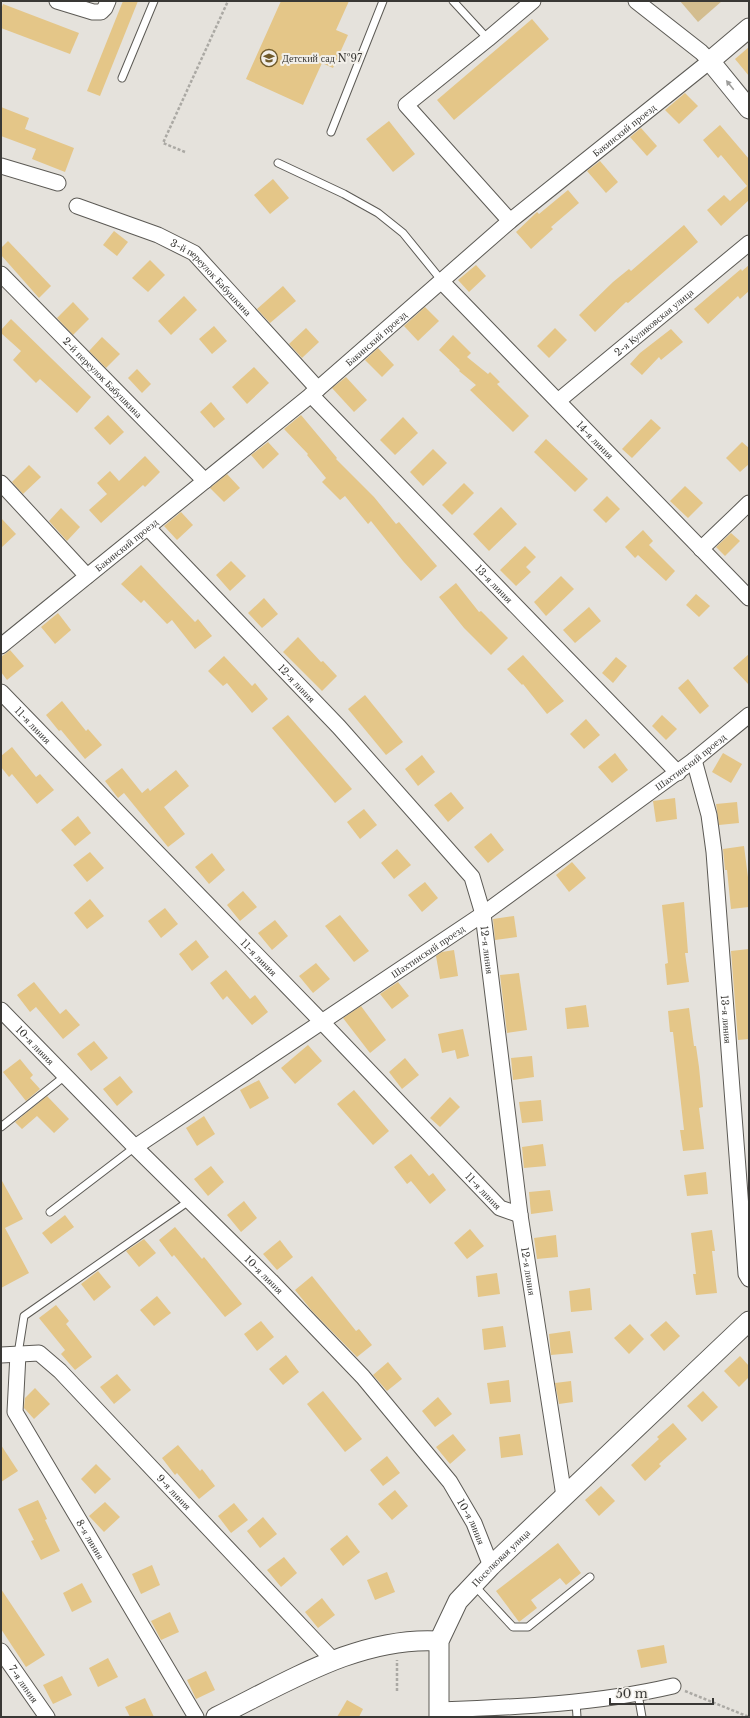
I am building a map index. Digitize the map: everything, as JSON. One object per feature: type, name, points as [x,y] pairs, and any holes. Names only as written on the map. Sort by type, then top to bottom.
[{"type":"street","points":[[57,1],[93,12],[101,12],[105,8],[108,1]]},
{"type":"street","points":[[510,221],[406,105],[488,39],[532,1]]},
{"type":"street","points":[[636,1],[702,52],[749,109]]},
{"type":"street","name":"Бакинский проезд","points":[[1,646],[315,392],[510,221],[749,28]]},
{"type":"street","points":[[1,166],[58,183]]},
{"type":"street","name":"3-й переулок Бабушкина","points":[[77,206],[158,235],[194,253],[315,392]]},
{"type":"street","name":"2-я Куликовская улица","points":[[558,401],[749,243]]},
{"type":"street","name":"2-й переулок Бабушкина","points":[[1,274],[205,481]]},
{"type":"street","name":"14-я линия","points":[[442,282],[749,598]]},
{"type":"street","name":"13-я линия","points":[[315,392],[678,773]]},
{"type":"street","points":[[1,482],[87,576]]},
{"type":"street","points":[[701,549],[749,503]]},
{"type":"street","name":"12-я линия","points":[[148,528],[339,726],[472,877],[483,914],[520,1215],[564,1496]]},
{"type":"street","name":"11-я линия","points":[[1,692],[321,1021],[500,1208],[520,1215]]},
{"type":"street","name":"Шахтинский проезд","points":[[135,1147],[321,1021],[483,914],[678,773],[749,715]]},
{"type":"street","name":"13-я линия","points":[[694,760],[709,815],[714,852],[746,1274],[749,1280]]},
{"type":"street","name":"10-я линия","points":[[1,1010],[135,1147],[271,1281],[363,1377],[450,1482],[474,1524],[490,1566]]},
{"type":"street","name":"Поселковая улица","points":[[439,1641],[452,1610],[472,1584],[564,1496],[747,1326]]},
{"type":"street","name":"9-я линия","points":[[1,1354],[39,1353],[60,1372],[333,1660]]},
{"type":"street","name":"8-я линия","points":[[18,1354],[15,1412],[196,1717]]},
{"type":"street","points":[[216,1717],[333,1660],[377,1646],[408,1641],[439,1641],[439,1714],[576,1710],[673,1686]]},
{"type":"street","name":"7-я линия","points":[[1,1651],[47,1717]]},
{"type":"lane","points":[[122,78],[154,1]]},
{"type":"lane","points":[[331,132],[383,1]]},
{"type":"lane","points":[[453,1],[488,39]]},
{"type":"lane","points":[[278,163],[344,194],[378,213],[403,233],[442,282]]},
{"type":"lane","points":[[1,1127],[65,1076]]},
{"type":"lane","points":[[50,1212],[135,1147]]},
{"type":"lane","points":[[18,1354],[24,1316],[189,1201]]},
{"type":"lane","points":[[472,1584],[513,1627],[528,1627],[590,1577]]},
{"type":"lane","points":[[638,1694],[642,1717]]},
{"type":"path","points":[[185,152],[164,144],[228,1]]},
{"type":"path","points":[[397,1653],[397,1691]]},
{"type":"path","points":[[673,1686],[749,1717]]},
{"type":"shaded area","points":[[680,1],[722,1],[698,22]]},
{"type":"building","points":[[123,1],[138,1],[100,96],[87,91]]},
{"type":"building","points":[[281,1],[349,1],[336,30],[348,35],[333,68],[322,63],[303,105],[246,79]]},
{"type":"building","points":[[3,4],[79,33],[70,54],[1,28],[1,10]]},
{"type":"building","points":[[532,19],[549,39],[454,120],[437,100]]},
{"type":"building","points":[[749,47],[749,76],[735,59]]},
{"type":"building","points":[[685,93],[698,106],[679,124],[665,110]]},
{"type":"building","points":[[1,107],[29,118],[25,129],[74,148],[65,172],[32,159],[36,149],[1,136]]},
{"type":"building","points":[[389,121],[415,154],[393,172],[366,139]]},
{"type":"building","points":[[720,125],[749,159],[749,200],[721,226],[707,210],[724,195],[730,201],[747,186],[721,155],[718,158],[703,140]]},
{"type":"building","points":[[641,128],[657,146],[647,156],[630,137]]},
{"type":"building","points":[[600,161],[618,182],[606,193],[587,171]]},
{"type":"building","points":[[273,179],[289,198],[270,214],[254,195]]},
{"type":"building","points":[[568,190],[579,203],[551,227],[553,229],[531,249],[516,232],[537,212],[539,214]]},
{"type":"building","points":[[684,225],[698,242],[628,303],[626,302],[595,332],[579,315],[613,282],[629,269],[631,271]]},
{"type":"building","points":[[114,231],[128,242],[117,256],[103,245]]},
{"type":"building","points":[[8,241],[51,286],[39,298],[1,255],[1,248]]},
{"type":"building","points":[[150,260],[165,275],[148,292],[132,278]]},
{"type":"building","points":[[476,265],[486,276],[469,292],[458,280]]},
{"type":"building","points":[[749,265],[749,291],[740,299],[738,296],[708,324],[694,309],[741,269],[742,271]]},
{"type":"building","points":[[283,286],[296,301],[270,323],[257,309]]},
{"type":"building","points":[[184,296],[197,310],[171,335],[158,321]]},
{"type":"building","points":[[73,302],[89,319],[73,335],[57,318]]},
{"type":"building","points":[[425,307],[439,321],[418,341],[404,326]]},
{"type":"building","points":[[11,319],[91,397],[77,413],[40,379],[36,383],[13,360],[21,351],[1,333],[1,330]]},
{"type":"building","points":[[214,326],[227,341],[212,354],[199,339]]},
{"type":"building","points":[[306,328],[319,342],[302,358],[289,344]]},
{"type":"building","points":[[555,328],[567,340],[549,358],[537,346]]},
{"type":"building","points":[[671,329],[683,342],[661,360],[659,357],[642,375],[630,364],[640,353]]},
{"type":"building","points":[[453,335],[471,353],[467,357],[488,374],[490,372],[500,382],[497,384],[529,416],[513,432],[470,390],[476,385],[459,371],[460,370],[439,350]]},
{"type":"building","points":[[102,337],[120,354],[106,368],[89,351]]},
{"type":"building","points":[[378,348],[394,365],[382,377],[365,360]]},
{"type":"building","points":[[254,367],[269,383],[247,404],[232,387]]},
{"type":"building","points":[[137,369],[151,384],[142,393],[128,378]]},
{"type":"building","points":[[346,377],[367,400],[354,412],[332,388]]},
{"type":"building","points":[[211,402],[225,419],[214,428],[200,412]]},
{"type":"building","points":[[108,415],[124,432],[110,445],[94,428]]},
{"type":"building","points":[[301,415],[337,458],[336,459],[374,497],[396,524],[399,522],[437,566],[421,581],[371,521],[368,524],[345,496],[340,500],[322,482],[326,478],[307,455],[308,454],[284,429]]},
{"type":"building","points":[[403,417],[418,433],[395,455],[380,440]]},
{"type":"building","points":[[651,419],[661,428],[632,458],[622,449]]},
{"type":"building","points":[[546,439],[588,479],[575,492],[534,452]]},
{"type":"building","points":[[268,442],[279,454],[263,469],[251,455]]},
{"type":"building","points":[[742,442],[749,448],[749,464],[740,472],[726,458]]},
{"type":"building","points":[[433,449],[447,463],[423,486],[410,472]]},
{"type":"building","points":[[145,456],[160,472],[145,487],[143,485],[101,523],[89,510],[107,494],[97,483],[110,471],[119,481]]},
{"type":"building","points":[[29,465],[41,477],[23,494],[12,482]]},
{"type":"building","points":[[227,474],[240,488],[224,502],[210,488]]},
{"type":"building","points":[[464,483],[474,493],[452,515],[442,505]]},
{"type":"building","points":[[685,486],[703,503],[688,518],[670,501]]},
{"type":"building","points":[[607,496],[620,509],[606,523],[593,510]]},
{"type":"building","points":[[501,507],[517,524],[489,551],[473,534]]},
{"type":"building","points":[[61,508],[80,527],[67,541],[49,521]]},
{"type":"building","points":[[181,512],[193,525],[177,540],[164,526]]},
{"type":"building","points":[[1,518],[16,534],[1,548]]},
{"type":"building","points":[[643,530],[653,541],[649,545],[675,571],[666,581],[638,555],[635,558],[625,547]]},
{"type":"building","points":[[731,533],[740,541],[725,556],[716,547]]},
{"type":"building","points":[[525,546],[536,557],[526,567],[531,572],[516,586],[500,570]]},
{"type":"building","points":[[231,561],[246,576],[230,591],[216,575]]},
{"type":"building","points":[[141,565],[195,622],[198,619],[212,636],[195,649],[172,620],[167,624],[144,600],[141,603],[121,584]]},
{"type":"building","points":[[561,576],[574,589],[546,616],[534,602]]},
{"type":"building","points":[[456,583],[479,612],[481,611],[508,638],[491,655],[464,628],[439,597]]},
{"type":"building","points":[[696,594],[710,606],[699,617],[686,605]]},
{"type":"building","points":[[264,598],[278,614],[262,628],[248,613]]},
{"type":"building","points":[[589,607],[601,621],[575,643],[563,630]]},
{"type":"building","points":[[58,613],[71,630],[55,644],[41,627]]},
{"type":"building","points":[[298,637],[321,662],[323,661],[337,676],[322,691],[283,652]]},
{"type":"building","points":[[10,650],[24,666],[7,680],[1,672],[1,657]]},
{"type":"building","points":[[749,654],[749,685],[733,668]]},
{"type":"building","points":[[523,655],[564,701],[547,714],[523,684],[522,685],[507,669]]},
{"type":"building","points":[[224,656],[252,686],[255,683],[268,699],[252,713],[227,683],[223,686],[208,671]]},
{"type":"building","points":[[616,657],[627,666],[613,683],[602,673]]},
{"type":"building","points":[[688,679],[709,706],[700,714],[678,688]]},
{"type":"building","points":[[365,695],[403,742],[386,755],[348,709]]},
{"type":"building","points":[[62,701],[86,731],[88,729],[102,745],[85,759],[61,730],[59,731],[46,715]]},
{"type":"building","points":[[288,715],[352,789],[335,803],[272,728]]},
{"type":"building","points":[[662,715],[677,729],[666,740],[652,726]]},
{"type":"building","points":[[586,719],[600,735],[584,749],[570,734]]},
{"type":"building","points":[[12,747],[36,777],[40,774],[54,790],[37,804],[12,774],[9,777],[1,767],[1,756]]},
{"type":"building","points":[[615,753],[628,770],[612,783],[598,767]]},
{"type":"building","points":[[723,753],[742,764],[731,783],[712,772]]},
{"type":"building","points":[[422,755],[435,772],[418,786],[405,769]]},
{"type":"building","points":[[122,768],[142,793],[148,788],[150,791],[176,770],[189,786],[164,807],[185,834],[168,847],[124,793],[118,798],[105,781]]},
{"type":"building","points":[[451,792],[464,808],[448,822],[434,805]]},
{"type":"building","points":[[675,798],[677,819],[656,822],[653,801]]},
{"type":"building","points":[[737,802],[739,823],[719,825],[716,804]]},
{"type":"building","points":[[364,809],[377,825],[360,839],[347,822]]},
{"type":"building","points":[[78,816],[91,833],[75,846],[61,830]]},
{"type":"building","points":[[491,833],[504,850],[488,863],[474,847]]},
{"type":"building","points":[[744,846],[749,885],[749,907],[731,909],[723,849]]},
{"type":"building","points":[[397,849],[411,865],[394,879],[381,863]]},
{"type":"building","points":[[90,852],[104,868],[87,882],[73,865]]},
{"type":"building","points":[[212,853],[225,870],[209,884],[195,867]]},
{"type":"building","points":[[572,862],[586,878],[569,892],[556,875]]},
{"type":"building","points":[[425,882],[438,898],[422,912],[408,895]]},
{"type":"building","points":[[243,891],[257,907],[240,921],[227,905]]},
{"type":"building","points":[[90,899],[104,916],[87,929],[74,913]]},
{"type":"building","points":[[684,902],[688,953],[685,953],[689,982],[667,985],[665,964],[668,963],[662,905]]},
{"type":"building","points":[[165,908],[178,924],[161,938],[148,921]]},
{"type":"building","points":[[340,915],[369,951],[354,962],[325,926]]},
{"type":"building","points":[[514,916],[517,937],[495,940],[493,919]]},
{"type":"building","points":[[275,920],[288,936],[272,950],[258,933]]},
{"type":"building","points":[[196,940],[209,957],[192,971],[179,954]]},
{"type":"building","points":[[749,949],[749,1039],[738,1040],[731,951]]},
{"type":"building","points":[[454,950],[458,976],[440,979],[436,956],[442,952]]},
{"type":"building","points":[[316,963],[330,979],[313,993],[299,976]]},
{"type":"building","points":[[226,970],[250,999],[255,995],[268,1012],[252,1025],[227,996],[223,1000],[210,983]]},
{"type":"building","points":[[519,973],[527,1030],[507,1033],[500,975]]},
{"type":"building","points":[[34,982],[60,1014],[66,1009],[80,1025],[63,1039],[36,1007],[30,1012],[17,995]]},
{"type":"building","points":[[398,982],[409,996],[392,1009],[380,994]]},
{"type":"building","points":[[586,1005],[589,1027],[567,1029],[565,1008]]},
{"type":"building","points":[[361,1006],[386,1040],[370,1053],[343,1018]]},
{"type":"building","points":[[689,1008],[694,1046],[696,1046],[699,1067],[703,1107],[699,1108],[704,1149],[683,1151],[680,1130],[684,1130],[673,1032],[670,1032],[668,1011]]},
{"type":"building","points":[[463,1029],[469,1056],[457,1059],[455,1050],[442,1053],[438,1034]]},
{"type":"building","points":[[94,1041],[108,1058],[91,1071],[77,1054]]},
{"type":"building","points":[[308,1045],[322,1061],[295,1084],[281,1068]]},
{"type":"building","points":[[532,1056],[534,1077],[513,1080],[511,1058]]},
{"type":"building","points":[[405,1058],[419,1075],[402,1089],[389,1072]]},
{"type":"building","points":[[20,1059],[33,1075],[30,1078],[40,1089],[26,1101],[3,1072]]},
{"type":"building","points":[[120,1076],[133,1092],[117,1106],[103,1089]]},
{"type":"building","points":[[259,1080],[269,1098],[250,1109],[240,1090]]},
{"type":"building","points":[[354,1090],[389,1131],[373,1145],[337,1104]]},
{"type":"building","points":[[47,1096],[69,1119],[54,1133],[37,1116],[22,1129],[15,1122]]},
{"type":"building","points":[[450,1097],[460,1107],[440,1127],[430,1118]]},
{"type":"building","points":[[541,1100],[543,1121],[522,1123],[519,1102]]},
{"type":"building","points":[[204,1116],[215,1134],[197,1146],[186,1128]]},
{"type":"building","points":[[543,1144],[546,1166],[524,1168],[522,1147]]},
{"type":"building","points":[[411,1154],[429,1176],[433,1173],[446,1190],[430,1204],[411,1181],[407,1184],[394,1167]]},
{"type":"building","points":[[211,1166],[224,1182],[208,1196],[194,1179]]},
{"type":"building","points":[[706,1172],[708,1194],[687,1196],[684,1175]]},
{"type":"building","points":[[1,1179],[23,1219],[5,1228],[29,1273],[1,1288]]},
{"type":"building","points":[[550,1190],[553,1211],[531,1214],[529,1192]]},
{"type":"building","points":[[244,1201],[257,1218],[241,1232],[227,1215]]},
{"type":"building","points":[[65,1215],[74,1227],[51,1244],[42,1233]]},
{"type":"building","points":[[175,1227],[202,1259],[204,1257],[242,1304],[225,1317],[174,1255],[172,1257],[159,1240]]},
{"type":"building","points":[[470,1229],[484,1246],[467,1259],[454,1243]]},
{"type":"building","points":[[712,1230],[715,1251],[712,1251],[717,1293],[696,1295],[693,1274],[696,1274],[691,1233]]},
{"type":"building","points":[[556,1235],[558,1257],[537,1259],[534,1238]]},
{"type":"building","points":[[144,1239],[156,1253],[139,1267],[126,1251]]},
{"type":"building","points":[[280,1240],[293,1257],[277,1270],[263,1254]]},
{"type":"building","points":[[98,1271],[111,1287],[94,1301],[81,1284]]},
{"type":"building","points":[[497,1273],[500,1294],[478,1297],[476,1276]]},
{"type":"building","points":[[312,1276],[356,1331],[359,1329],[372,1345],[357,1357],[312,1311],[295,1290]]},
{"type":"building","points":[[590,1288],[592,1310],[571,1312],[569,1291]]},
{"type":"building","points":[[157,1296],[171,1313],[154,1326],[140,1310]]},
{"type":"building","points":[[56,1305],[69,1321],[66,1324],[92,1357],[75,1370],[61,1354],[65,1350],[39,1318]]},
{"type":"building","points":[[261,1321],[274,1337],[257,1351],[244,1334]]},
{"type":"building","points":[[666,1321],[680,1336],[664,1351],[650,1335]]},
{"type":"building","points":[[630,1324],[644,1339],[629,1354],[614,1338]]},
{"type":"building","points":[[503,1326],[506,1347],[484,1350],[482,1329]]},
{"type":"building","points":[[570,1331],[573,1353],[551,1355],[549,1334]]},
{"type":"building","points":[[286,1355],[299,1372],[283,1385],[269,1369]]},
{"type":"building","points":[[740,1356],[749,1366],[749,1377],[739,1387],[724,1371]]},
{"type":"building","points":[[388,1362],[402,1379],[387,1391],[373,1375]]},
{"type":"building","points":[[117,1374],[131,1390],[114,1404],[100,1387]]},
{"type":"building","points":[[509,1380],[511,1402],[490,1404],[487,1383]]},
{"type":"building","points":[[571,1381],[573,1402],[559,1404],[555,1383]]},
{"type":"building","points":[[35,1388],[50,1404],[34,1419],[24,1408],[25,1398]]},
{"type":"building","points":[[323,1391],[362,1439],[345,1452],[307,1404]]},
{"type":"building","points":[[703,1391],[718,1407],[702,1422],[687,1406]]},
{"type":"building","points":[[438,1397],[452,1414],[435,1427],[422,1411]]},
{"type":"building","points":[[673,1423],[687,1439],[659,1464],[661,1466],[645,1481],[631,1465],[659,1439],[657,1437]]},
{"type":"building","points":[[453,1434],[466,1450],[450,1464],[436,1447]]},
{"type":"building","points":[[520,1434],[523,1455],[501,1458],[499,1437]]},
{"type":"building","points":[[1,1445],[18,1471],[1,1482]]},
{"type":"building","points":[[178,1445],[200,1471],[202,1469],[215,1486],[199,1499],[177,1473],[175,1475],[162,1458]]},
{"type":"building","points":[[387,1456],[400,1473],[383,1486],[370,1470]]},
{"type":"building","points":[[96,1464],[111,1479],[95,1494],[81,1479]]},
{"type":"building","points":[[601,1486],[615,1501],[599,1516],[585,1500]]},
{"type":"building","points":[[395,1490],[408,1506],[392,1520],[378,1504]]},
{"type":"building","points":[[38,1500],[47,1519],[45,1520],[60,1551],[41,1560],[31,1541],[34,1540],[18,1509]]},
{"type":"building","points":[[105,1502],[120,1517],[104,1532],[89,1516]]},
{"type":"building","points":[[234,1503],[248,1520],[231,1533],[218,1516]]},
{"type":"building","points":[[263,1517],[277,1534],[260,1548],[247,1531]]},
{"type":"building","points":[[347,1535],[360,1552],[343,1566],[330,1549]]},
{"type":"building","points":[[558,1543],[581,1573],[566,1585],[560,1578],[531,1600],[537,1608],[519,1622],[496,1591]]},
{"type":"building","points":[[284,1557],[297,1573],[281,1587],[267,1570]]},
{"type":"building","points":[[152,1565],[160,1585],[141,1594],[132,1574]]},
{"type":"building","points":[[387,1572],[395,1592],[375,1600],[367,1580]]},
{"type":"building","points":[[82,1583],[92,1602],[72,1612],[63,1593]]},
{"type":"building","points":[[1,1589],[45,1655],[26,1667],[1,1629]]},
{"type":"building","points":[[322,1598],[335,1615],[318,1628],[305,1612]]},
{"type":"building","points":[[170,1612],[179,1632],[161,1640],[151,1621]]},
{"type":"building","points":[[664,1645],[667,1663],[641,1668],[637,1650]]},
{"type":"building","points":[[108,1658],[118,1677],[98,1687],[89,1668]]},
{"type":"building","points":[[206,1671],[215,1690],[196,1699],[187,1680]]},
{"type":"building","points":[[62,1676],[72,1695],[53,1704],[43,1685]]},
{"type":"building","points":[[145,1698],[154,1717],[130,1717],[125,1707]]},
{"type":"building","points":[[347,1700],[363,1709],[359,1717],[337,1717]]},
{"type":"place","name":"Детский сад №97","points":[[269,58]]}]
